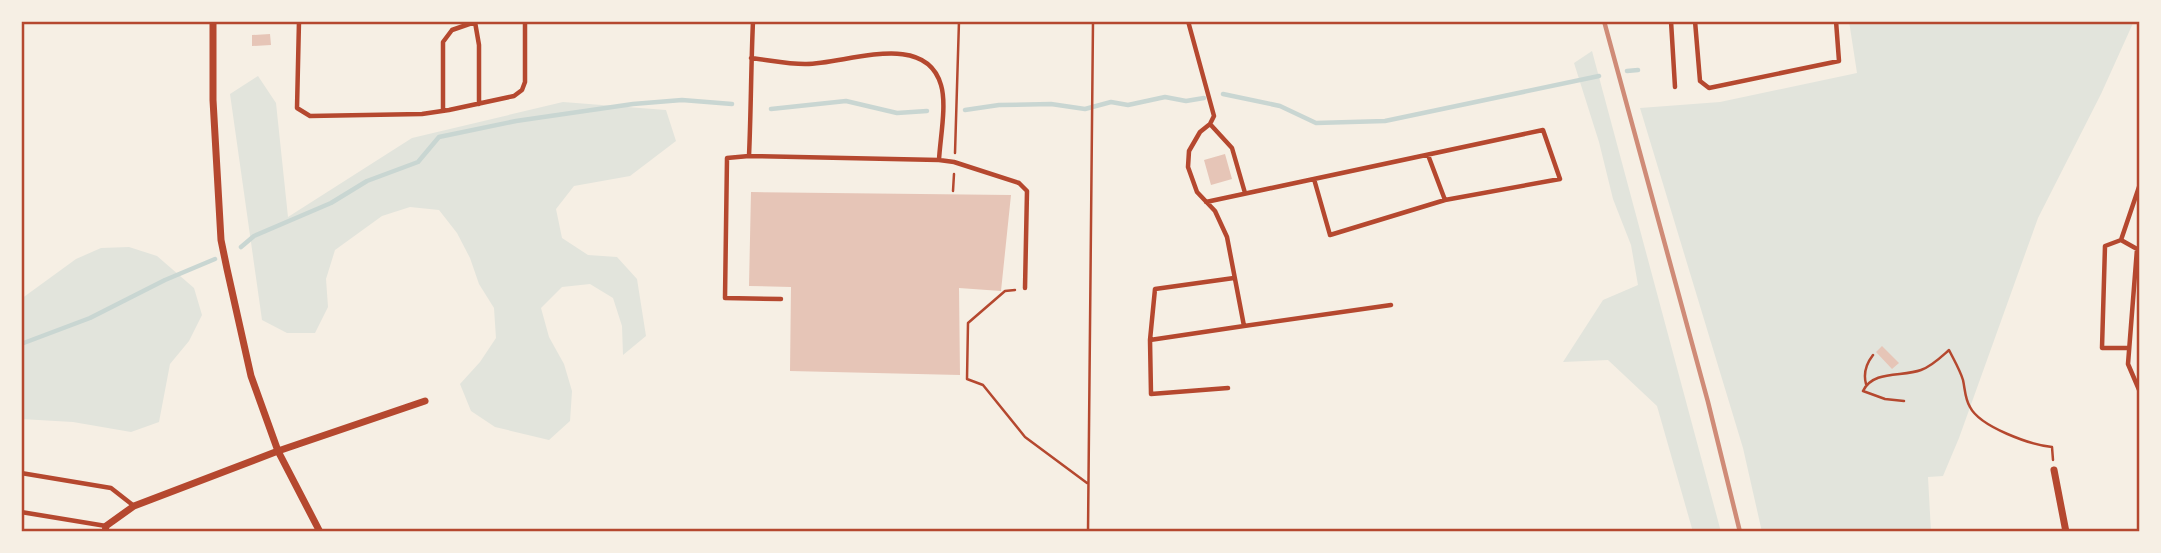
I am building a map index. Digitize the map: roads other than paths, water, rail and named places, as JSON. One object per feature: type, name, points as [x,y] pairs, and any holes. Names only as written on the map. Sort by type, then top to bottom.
[{"type":"street","points":[[213,21],[213,100],[221,240],[251,376],[278,451],[320,532]]},
{"type":"street","points":[[105,529],[135,506],[278,451],[425,401]]},
{"type":"street","points":[[2051,467],[2066,532]]},
{"type":"lane","points":[[299,21],[297,101],[300,112],[310,116],[333,117],[443,111],[514,96],[522,90],[525,82],[525,21]]},
{"type":"lane","points":[[443,111],[443,42],[452,30],[475,21],[479,45],[479,104]]},
{"type":"lane","points":[[749,156],[752,21]]},
{"type":"lane","points":[[1188,21],[1214,116],[1189,151],[1188,167],[1197,192],[1215,211],[1227,237],[1244,326]]},
{"type":"lane","points":[[1671,21],[1675,87]]},
{"type":"lane","points":[[1695,21],[1700,81],[1709,88],[1839,61],[1836,21]]},
{"type":"lane","points":[[751,58],[806,64],[893,52],[910,55],[925,62],[941,84],[939,160]]},
{"type":"lane","points":[[1210,124],[1232,148],[1245,193]]},
{"type":"lane","points":[[1206,202],[1543,130],[1560,179],[1445,201],[1330,235],[1314,179]]},
{"type":"lane","points":[[1428,155],[1445,201]]},
{"type":"lane","points":[[781,299],[725,298],[727,158],[749,156],[939,160],[954,162],[1019,183],[1027,191],[1025,288]]},
{"type":"lane","points":[[2121,240],[2140,184]]},
{"type":"lane","points":[[2129,348],[2102,348],[2105,246],[2121,240],[2137,249],[2128,364],[2140,391]]},
{"type":"lane","points":[[1228,388],[1151,394],[1150,340],[1155,289],[1234,278]]},
{"type":"lane","points":[[1150,340],[1391,305]]},
{"type":"lane","points":[[21,474],[111,488],[135,506]]},
{"type":"lane","points":[[21,512],[105,529]]},
{"type":"waterway","points":[[1627,71],[1638,70]]},
{"type":"waterway","points":[[1223,94],[1280,106],[1316,123],[1385,121],[1599,76]]},
{"type":"waterway","points":[[965,110],[999,105],[1051,104],[1085,109],[1111,102],[1128,105],[1165,97],[1186,101],[1204,98]]},
{"type":"waterway","points":[[241,247],[254,236],[331,203],[367,181],[418,162],[439,137],[516,121],[633,104],[682,100],[732,104]]},
{"type":"waterway","points":[[771,109],[846,101],[897,113],[927,111]]},
{"type":"waterway","points":[[21,344],[90,318],[165,280],[215,259]]},
{"type":"railway","points":[[1604,21],[1708,402],[1740,532]]}]
